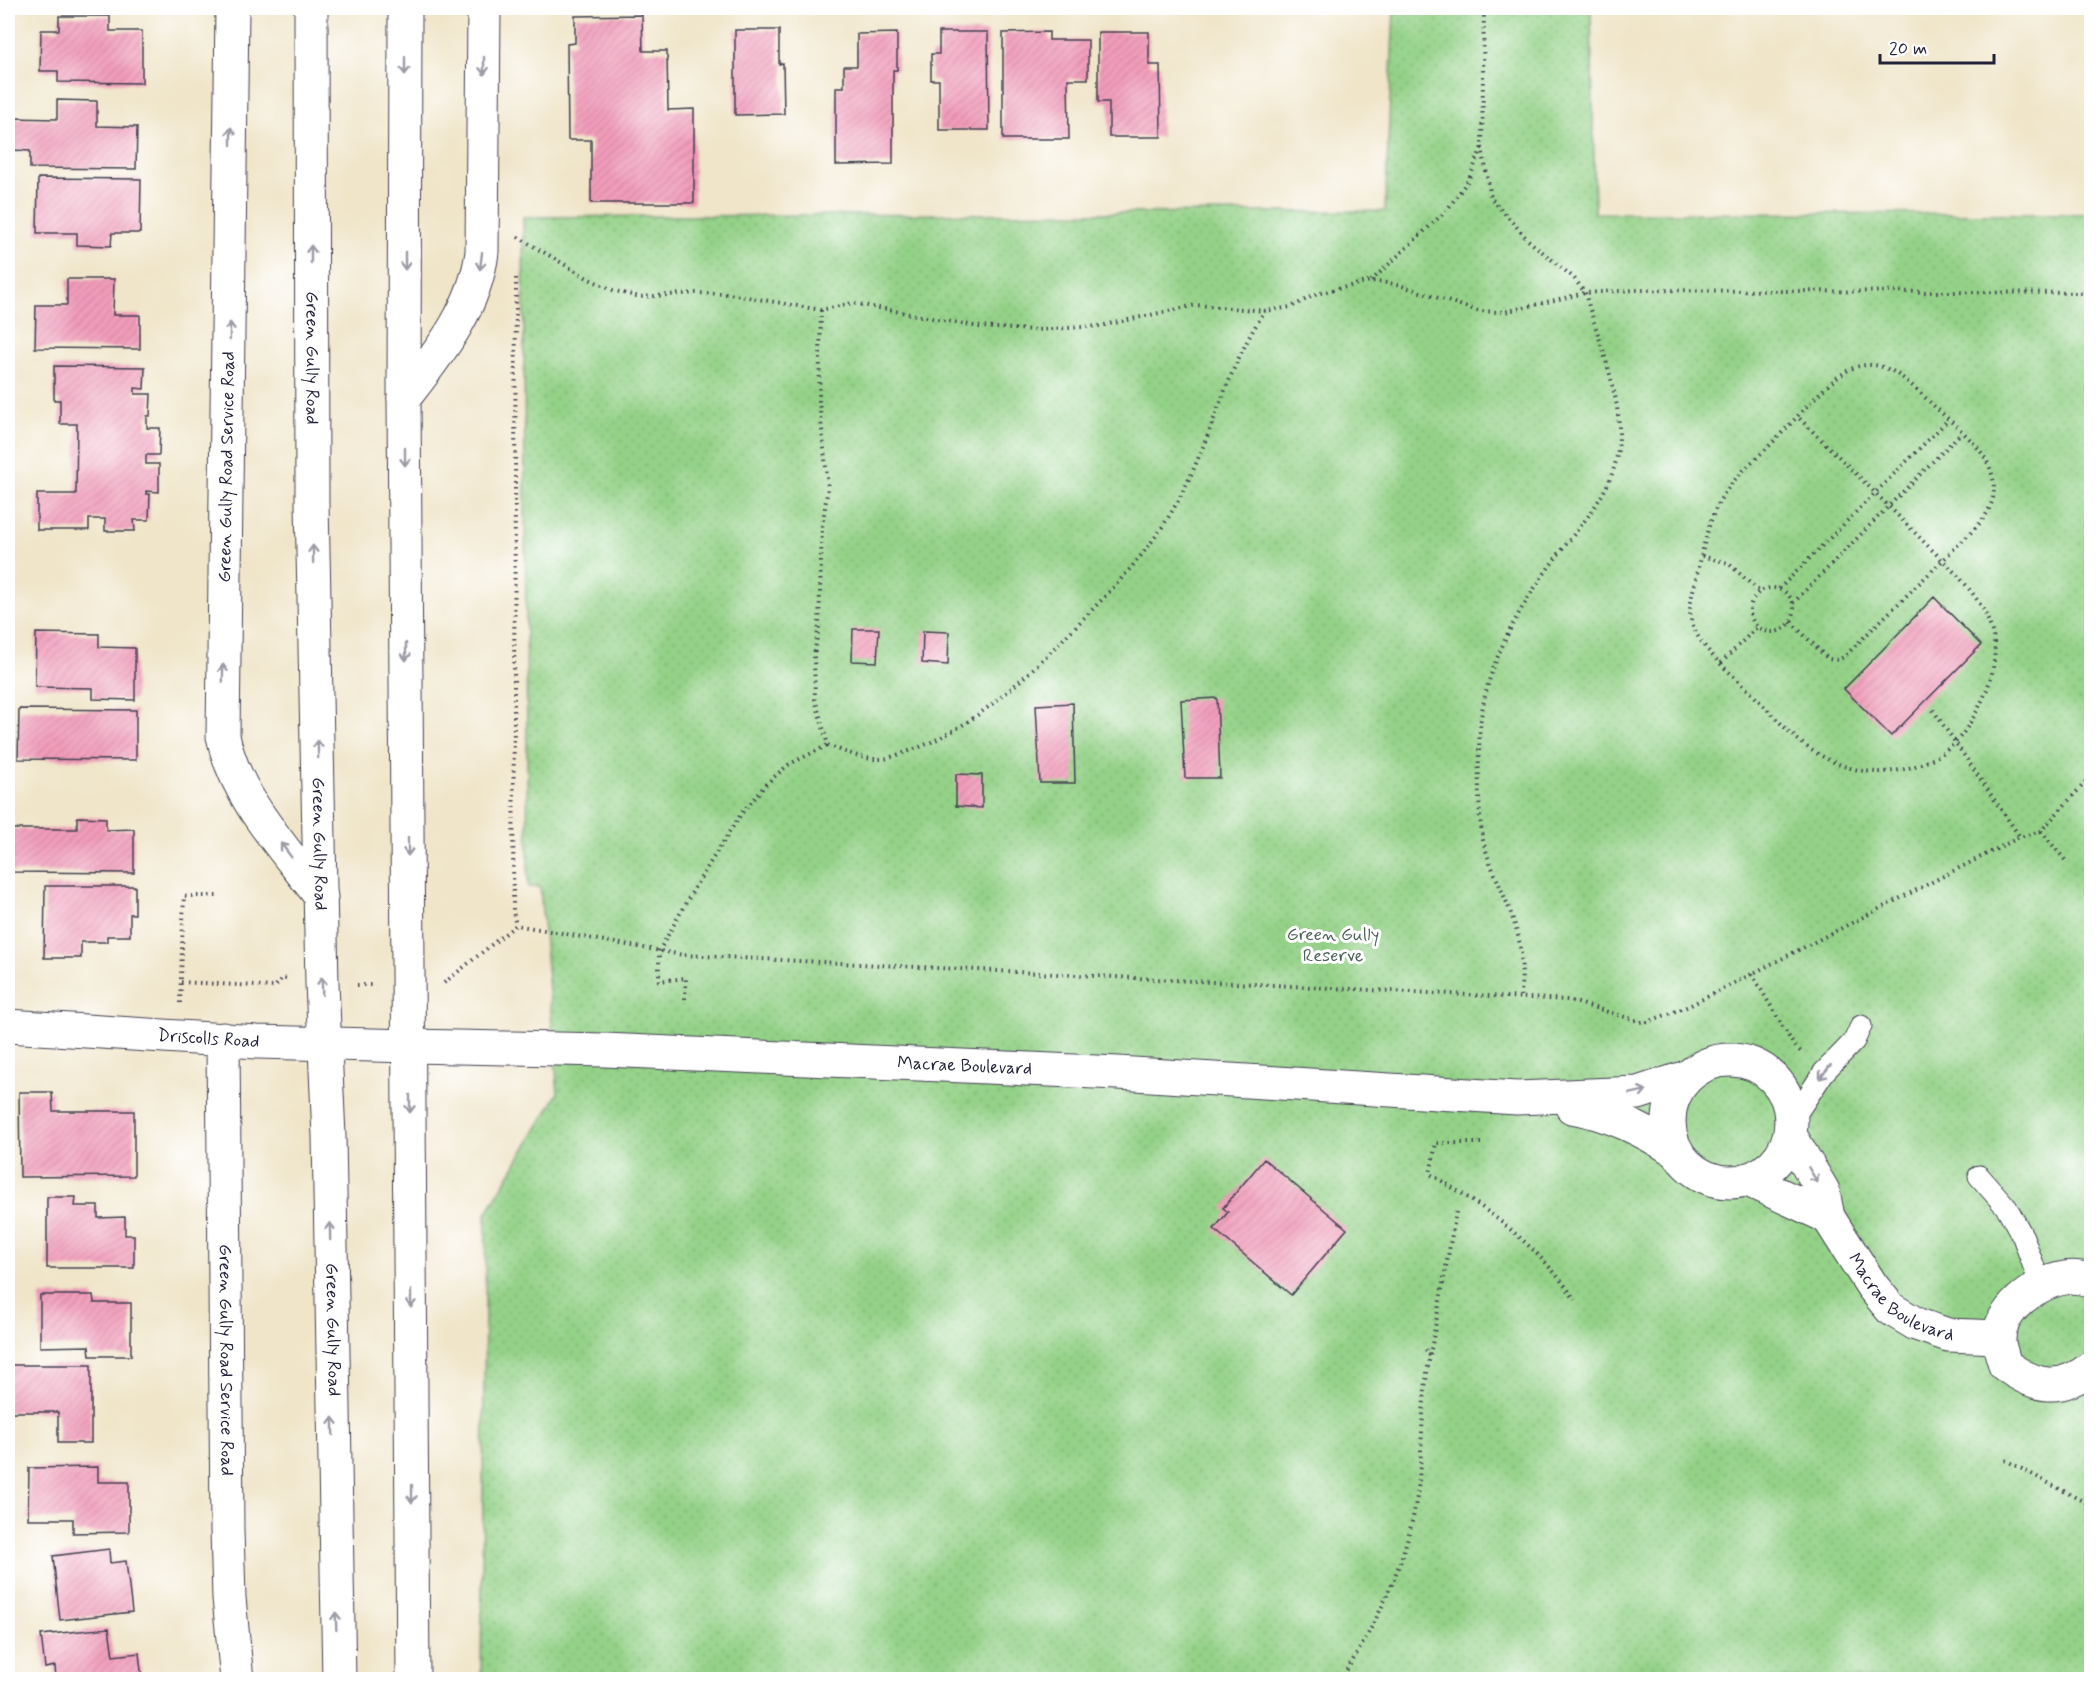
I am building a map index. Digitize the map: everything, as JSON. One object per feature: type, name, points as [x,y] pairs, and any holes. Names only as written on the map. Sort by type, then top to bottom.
[{"type":"street","name":"Green Gully Road Service Road","points":[[232,8],[223,736],[228,760],[250,801],[321,897]]},
{"type":"street","name":"Green Gully Road","points":[[311,8],[312,503],[339,1680]]},
{"type":"street","points":[[405,8],[404,398],[411,1046],[413,1680]]},
{"type":"street","points":[[404,398],[462,316],[479,273],[482,252],[483,8]]},
{"type":"street","name":"Driscolls Road","points":[[8,1026],[223,1039],[411,1046]]},
{"type":"street","name":"Green Gully Road Service Road","points":[[223,1039],[227,1530],[229,1598],[237,1680]]},
{"type":"street","name":"Macrae Boulevard","points":[[411,1046],[582,1049],[1118,1073],[1517,1098],[1638,1094],[1687,1077]]},
{"type":"street","points":[[1715,1061],[1747,1061],[1774,1077],[1790,1104],[1791,1127],[1785,1150],[1775,1163],[1748,1180],[1727,1183],[1707,1178],[1689,1167],[1676,1151],[1669,1132],[1669,1112],[1675,1092],[1687,1077],[1715,1061]]},
{"type":"street","name":"Macrae Boulevard","points":[[1517,1098],[1594,1111],[1632,1126],[1676,1151]]},
{"type":"street","name":"Macrae Boulevard","points":[[1791,1127],[1823,1191],[1828,1217],[1872,1286],[1891,1309],[1916,1324],[1948,1335],[1999,1337]]},
{"type":"street","points":[[1748,1180],[1828,1217]]},
{"type":"street","points":[[2091,1282],[2085,1279],[2069,1278],[2041,1286],[2022,1296],[2011,1308],[1999,1337],[2005,1365],[2022,1377],[2040,1385],[2074,1379],[2091,1367]]},
{"type":"lane","points":[[1791,1127],[1824,1072],[1854,1041],[1861,1026]]},
{"type":"lane","points":[[1979,1176],[2007,1208],[2023,1238],[2041,1286]]},
{"type":"path","points":[[1484,8],[1482,147],[1491,198],[1528,240],[1574,278],[1585,292],[1618,411],[1616,463],[1599,504],[1548,568],[1524,603],[1503,644],[1490,678],[1481,718],[1480,824],[1484,844],[1516,929],[1521,953],[1521,996]]},
{"type":"path","points":[[1370,281],[1447,210],[1469,179],[1482,147]]},
{"type":"path","points":[[516,248],[516,236],[589,279],[615,291],[640,297],[696,293],[729,294],[820,310],[852,303],[980,327],[1035,330],[1101,326],[1196,305],[1266,310],[1291,307],[1317,294],[1370,281],[1396,284],[1478,310],[1504,312],[1585,292],[1646,290],[2091,293]]},
{"type":"path","points":[[516,271],[513,912],[516,925]]},
{"type":"path","points":[[820,310],[819,401],[828,488],[822,527],[819,626],[813,655],[814,699],[828,745]]},
{"type":"path","points":[[685,999],[686,978],[658,981],[659,951],[710,861],[741,814],[766,784],[788,765],[828,745],[853,755],[882,759],[918,748],[980,714],[1029,674],[1121,581],[1158,533],[1182,493],[1249,335],[1266,310]]},
{"type":"path","points":[[1791,622],[1821,653],[1837,660],[1844,657],[1942,561],[1982,520],[1994,494],[1992,472],[1986,459],[1904,378],[1885,368],[1866,366],[1846,372],[1798,417],[1721,498],[1714,511],[1701,556],[1692,596],[1691,619],[1703,642],[1721,663],[1805,745],[1819,755],[1850,768],[1884,774],[1903,771],[1940,755],[1957,742],[1966,732],[1983,698],[1994,663],[1992,633],[1974,596],[1942,561],[1889,506],[1798,417]]},
{"type":"path","points":[[1779,589],[1948,420]]},
{"type":"path","points":[[1793,603],[1961,433]]},
{"type":"path","points":[[1701,556],[1728,562],[1760,591],[1779,589],[1786,592],[1793,603],[1791,622],[1779,631],[1764,630],[1758,626],[1750,608],[1760,591]]},
{"type":"path","points":[[1721,663],[1758,626]]},
{"type":"path","points":[[1933,710],[2020,837]]},
{"type":"path","points":[[439,985],[447,983],[456,972],[516,925],[683,955],[1568,1000],[1645,1023],[1665,1018],[2020,837],[2041,831],[2091,775]]},
{"type":"path","points":[[2041,831],[2065,860]]},
{"type":"path","points":[[179,1036],[184,896],[220,896]]},
{"type":"path","points":[[1752,974],[1793,1044],[1824,1072]]},
{"type":"path","points":[[181,982],[274,987],[282,978]]},
{"type":"path","points":[[1481,1143],[1436,1143],[1430,1174],[1466,1195],[1532,1249],[1575,1300]]},
{"type":"path","points":[[1340,1680],[1373,1623],[1408,1538],[1418,1487],[1430,1356],[1456,1212]]},
{"type":"path","points":[[1424,1348],[1430,1356]]},
{"type":"path","points":[[2006,1460],[2091,1506]]},
{"type":"green space","name":"Green Gully Reserve","points":[[1394,8],[1591,8],[1595,213],[2091,214],[2091,1679],[481,1680],[486,1214],[558,1093],[540,887],[528,887],[523,217],[1385,211]]},
{"type":"building","points":[[642,15],[643,51],[667,51],[668,110],[694,109],[694,203],[591,203],[591,140],[568,140],[567,44],[575,43],[575,16]]},
{"type":"building","points":[[59,16],[110,16],[110,31],[142,31],[142,83],[58,82],[58,71],[40,71],[41,30],[59,30]]},
{"type":"building","points":[[735,30],[779,30],[779,64],[783,63],[784,114],[735,115]]},
{"type":"building","points":[[939,32],[988,32],[989,130],[939,130],[939,80],[931,80],[931,54],[939,54]]},
{"type":"building","points":[[1049,32],[1049,40],[1088,40],[1088,79],[1068,79],[1069,139],[1003,139],[1003,33]]},
{"type":"building","points":[[1098,32],[1149,32],[1149,65],[1160,65],[1161,137],[1109,137],[1109,102],[1098,102]]},
{"type":"building","points":[[897,33],[897,70],[893,70],[893,164],[836,165],[836,87],[844,87],[844,66],[857,66],[857,34]]},
{"type":"building","points":[[57,100],[97,101],[97,126],[137,127],[136,169],[30,168],[30,151],[12,150],[12,118],[57,119]]},
{"type":"building","points":[[38,178],[141,179],[140,233],[112,233],[111,246],[77,245],[77,233],[37,233]]},
{"type":"building","points":[[67,279],[114,279],[113,315],[140,315],[140,349],[35,348],[36,305],[67,305]]},
{"type":"building","points":[[54,366],[145,367],[144,389],[135,388],[135,394],[151,394],[147,428],[160,428],[159,455],[146,455],[146,464],[159,464],[159,492],[146,491],[146,494],[150,494],[149,520],[134,520],[135,531],[105,531],[105,519],[89,519],[89,530],[37,530],[37,494],[76,494],[77,424],[60,424],[60,400],[54,400]]},
{"type":"building","points":[[1934,597],[1981,645],[1891,736],[1844,689]]},
{"type":"building","points":[[853,629],[879,629],[877,662],[852,661]]},
{"type":"building","points":[[923,631],[949,632],[948,665],[922,663]]},
{"type":"building","points":[[36,633],[99,634],[99,647],[135,648],[135,700],[93,699],[93,688],[35,687]]},
{"type":"building","points":[[1217,698],[1220,778],[1185,778],[1181,700]]},
{"type":"building","points":[[1073,703],[1075,783],[1040,783],[1036,705]]},
{"type":"building","points":[[19,709],[136,710],[136,760],[18,759]]},
{"type":"building","points":[[956,774],[982,775],[982,808],[956,806]]},
{"type":"building","points":[[77,817],[106,818],[106,830],[134,829],[134,873],[8,872],[8,829],[77,829]]},
{"type":"building","points":[[45,886],[135,886],[135,914],[130,914],[130,936],[107,936],[107,942],[81,942],[81,958],[44,958]]},
{"type":"building","points":[[19,1092],[52,1092],[53,1111],[134,1111],[134,1176],[20,1177]]},
{"type":"building","points":[[1264,1159],[1347,1229],[1291,1295],[1214,1229],[1228,1212],[1223,1208]]},
{"type":"building","points":[[47,1197],[76,1197],[75,1206],[98,1206],[98,1218],[125,1217],[125,1235],[134,1235],[134,1268],[47,1268]]},
{"type":"building","points":[[40,1295],[93,1295],[94,1303],[131,1303],[131,1356],[90,1356],[89,1346],[40,1347]]},
{"type":"building","points":[[8,1365],[91,1365],[91,1443],[58,1443],[58,1412],[8,1412]]},
{"type":"building","points":[[98,1467],[98,1482],[129,1482],[129,1532],[73,1533],[73,1519],[28,1519],[29,1468]]},
{"type":"building","points":[[109,1549],[110,1563],[126,1561],[132,1612],[60,1620],[53,1556]]},
{"type":"building","points":[[109,1628],[113,1656],[139,1653],[142,1680],[56,1680],[55,1666],[45,1668],[41,1635]]}]
